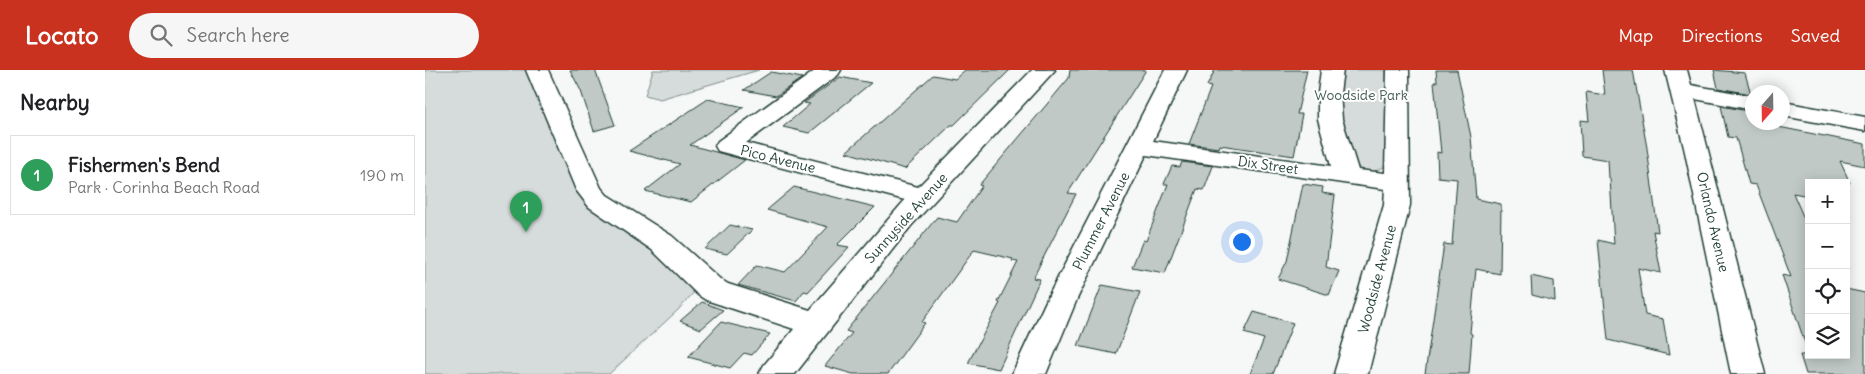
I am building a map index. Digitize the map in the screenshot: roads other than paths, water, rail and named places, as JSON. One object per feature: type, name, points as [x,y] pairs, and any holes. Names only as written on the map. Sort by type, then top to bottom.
[{"type":"street","points":[[537,70],[589,190],[598,200],[662,243],[709,287],[717,292],[817,324]]},
{"type":"street","name":"Pico Avenue","points":[[829,70],[727,146],[923,196]]},
{"type":"street","name":"Sunnyside Avenue","points":[[776,374],[890,232],[1044,70]]},
{"type":"street","name":"Plummer Avenue","points":[[1029,374],[1062,299],[1176,70]]},
{"type":"street","points":[[1332,70],[1329,93],[1330,120],[1347,176]]},
{"type":"street","points":[[1398,70],[1398,183]]},
{"type":"street","points":[[1678,80],[1745,101]]},
{"type":"street","name":"Orlando Avenue","points":[[1678,80],[1697,152],[1748,374]]},
{"type":"street","points":[[1790,109],[1865,124]]},
{"type":"street","name":"Dix Street","points":[[1138,146],[1398,183]]},
{"type":"street","name":"Woodside Avenue","points":[[1351,374],[1397,205],[1398,183]]},
{"type":"place","name":"Fishermen's Bend","points":[[526,232]]},
{"type":"park label","name":"Woodside Park","points":[[1361,95]]}]
